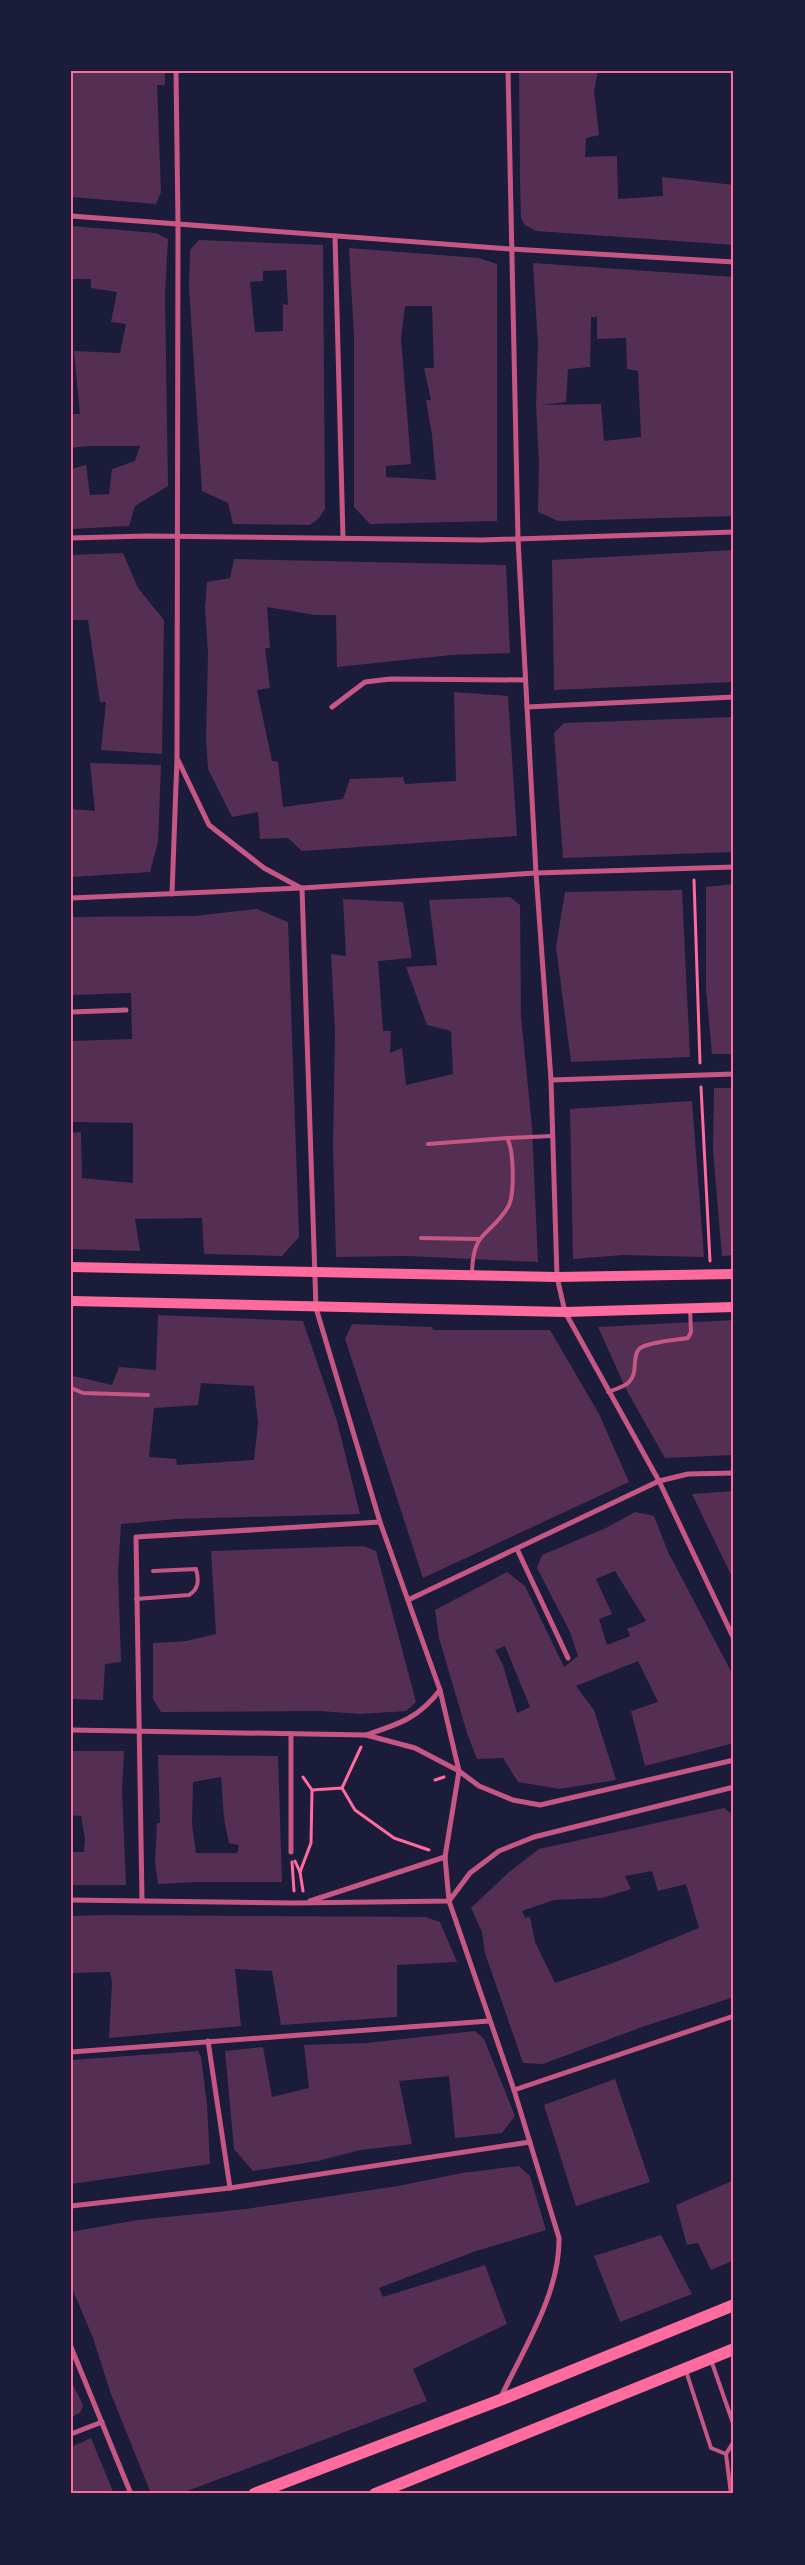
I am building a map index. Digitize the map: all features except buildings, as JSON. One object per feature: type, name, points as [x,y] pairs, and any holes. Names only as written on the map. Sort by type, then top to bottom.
[{"type":"main road","points":[[71,1267],[558,1277],[734,1274]]},
{"type":"main road","points":[[71,1301],[316,1308],[565,1312],[734,1307]]},
{"type":"main road","points":[[254,2494],[500,2400],[734,2305]]},
{"type":"main road","points":[[375,2494],[734,2349]]},
{"type":"street","points":[[172,894],[177,758],[178,224],[176,71]]},
{"type":"street","points":[[508,71],[518,539],[536,874],[551,1080],[558,1277],[565,1312],[659,1481],[734,1639]]},
{"type":"street","points":[[71,216],[511,249],[734,262]]},
{"type":"street","points":[[335,236],[343,538]]},
{"type":"street","points":[[71,538],[518,539],[734,532]]},
{"type":"street","points":[[332,707],[365,682],[390,679],[525,680]]},
{"type":"street","points":[[527,707],[734,697]]},
{"type":"street","points":[[177,758],[208,825],[264,868],[302,888]]},
{"type":"street","points":[[71,898],[302,888],[536,874],[734,867]]},
{"type":"street","points":[[302,888],[316,1308],[380,1522],[440,1690],[459,1771],[445,1857],[450,1901],[489,2022],[514,2090],[555,2219],[559,2254],[550,2293],[500,2400]]},
{"type":"street","points":[[71,1012],[126,1010]]},
{"type":"street","points":[[551,1080],[734,1074]]},
{"type":"street","points":[[408,1600],[659,1481],[688,1474],[734,1473]]},
{"type":"street","points":[[142,1900],[136,1537],[380,1522]]},
{"type":"street","points":[[517,1549],[568,1658]]},
{"type":"street","points":[[366,1735],[397,1725],[416,1716],[429,1705],[440,1690]]},
{"type":"street","points":[[71,1730],[366,1735],[415,1748],[488,1789],[513,1800],[540,1804],[734,1760]]},
{"type":"street","points":[[291,1734],[291,1852]]},
{"type":"street","points":[[450,1901],[470,1873],[499,1851],[534,1836],[734,1787]]},
{"type":"street","points":[[305,1902],[445,1857]]},
{"type":"street","points":[[71,1900],[295,1903],[450,1901]]},
{"type":"street","points":[[514,2090],[734,2016]]},
{"type":"street","points":[[71,2052],[489,2022]]},
{"type":"street","points":[[208,2041],[230,2188]]},
{"type":"street","points":[[71,2206],[230,2188],[530,2142]]},
{"type":"street","points":[[71,2347],[131,2494]]},
{"type":"street","points":[[71,2434],[102,2422]]},
{"type":"lane","points":[[428,1144],[552,1136]]},
{"type":"lane","points":[[472,1276],[472,1256],[478,1239],[509,1205],[513,1161],[511,1146],[507,1138]]},
{"type":"lane","points":[[421,1238],[478,1239]]},
{"type":"lane","points":[[608,1392],[629,1383],[635,1374],[636,1357],[639,1349],[647,1344],[688,1338],[691,1332],[690,1308]]},
{"type":"lane","points":[[71,1388],[83,1393],[148,1395]]},
{"type":"lane","points":[[136,1599],[189,1595],[195,1592],[198,1583],[196,1569],[153,1571]]},
{"type":"lane","points":[[710,2358],[734,2426]]},
{"type":"lane","points":[[685,2369],[711,2448],[726,2454]]},
{"type":"lane","points":[[732,2494],[726,2454],[734,2441]]},
{"type":"lane","points":[[728,2462],[734,2460]]},
{"type":"path","points":[[342,1788],[357,1755]]},
{"type":"path","points":[[300,1872],[311,1843],[312,1790],[302,1774]]},
{"type":"path","points":[[312,1790],[342,1788]]},
{"type":"path","points":[[342,1788],[354,1810],[394,1838],[445,1857]]},
{"type":"path","points":[[291,1852],[300,1872],[305,1902]]},
{"type":"path","points":[[291,1852],[295,1903]]}]
